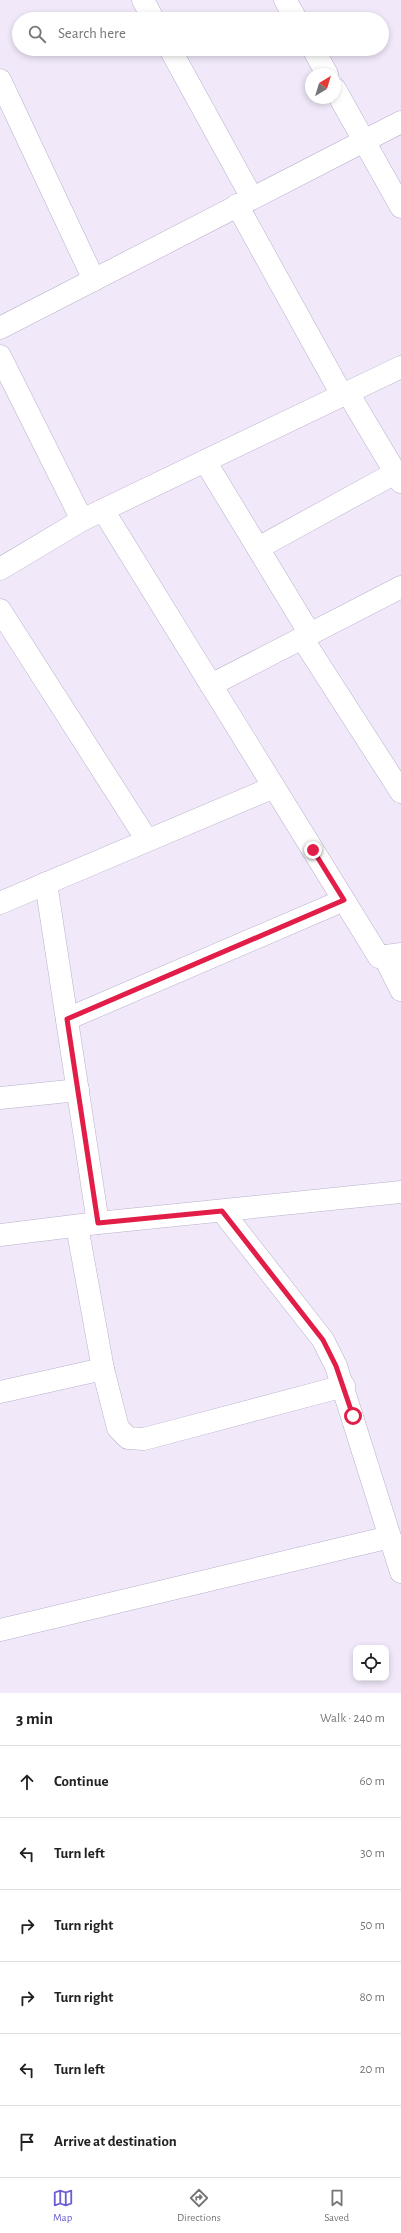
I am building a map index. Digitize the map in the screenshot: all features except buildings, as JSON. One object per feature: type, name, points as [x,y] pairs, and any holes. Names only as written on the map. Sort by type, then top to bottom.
[{"type":"street","points":[[143,0],[149,12]]},
{"type":"street","points":[[286,0],[292,12]]},
{"type":"street","points":[[173,56],[245,202],[345,394],[398,478],[258,548]]},
{"type":"street","points":[[317,56],[324,68]]},
{"type":"street","points":[[0,80],[94,280]]},
{"type":"street","points":[[341,100],[401,207]]},
{"type":"street","points":[[0,328],[401,122]]},
{"type":"street","points":[[0,356],[82,520]]},
{"type":"street","points":[[0,569],[82,520],[401,367]]},
{"type":"street","points":[[205,461],[258,548],[306,636],[401,792]]},
{"type":"street","points":[[103,510],[378,957],[393,955],[401,990]]},
{"type":"street","points":[[211,685],[401,587]]},
{"type":"street","points":[[2,619],[147,840]]},
{"type":"street","points":[[0,903],[274,787]]},
{"type":"street","points":[[46,883],[78,1090],[88,1224],[103,1369],[118,1428],[128,1438],[144,1439],[344,1386]]},
{"type":"street","points":[[67,1019],[344,900]]},
{"type":"street","points":[[0,1098],[78,1090]]},
{"type":"street","points":[[0,1235],[88,1224],[401,1192]]},
{"type":"street","points":[[222,1211],[323,1340],[344,1386],[401,1572]]},
{"type":"street","points":[[0,1392],[103,1369]]},
{"type":"street","points":[[0,1630],[390,1537]]},
{"type":"route","points":[[313,850],[344,900],[67,1019],[98,1223],[222,1211],[323,1340],[344,1386],[353,1416]]}]
